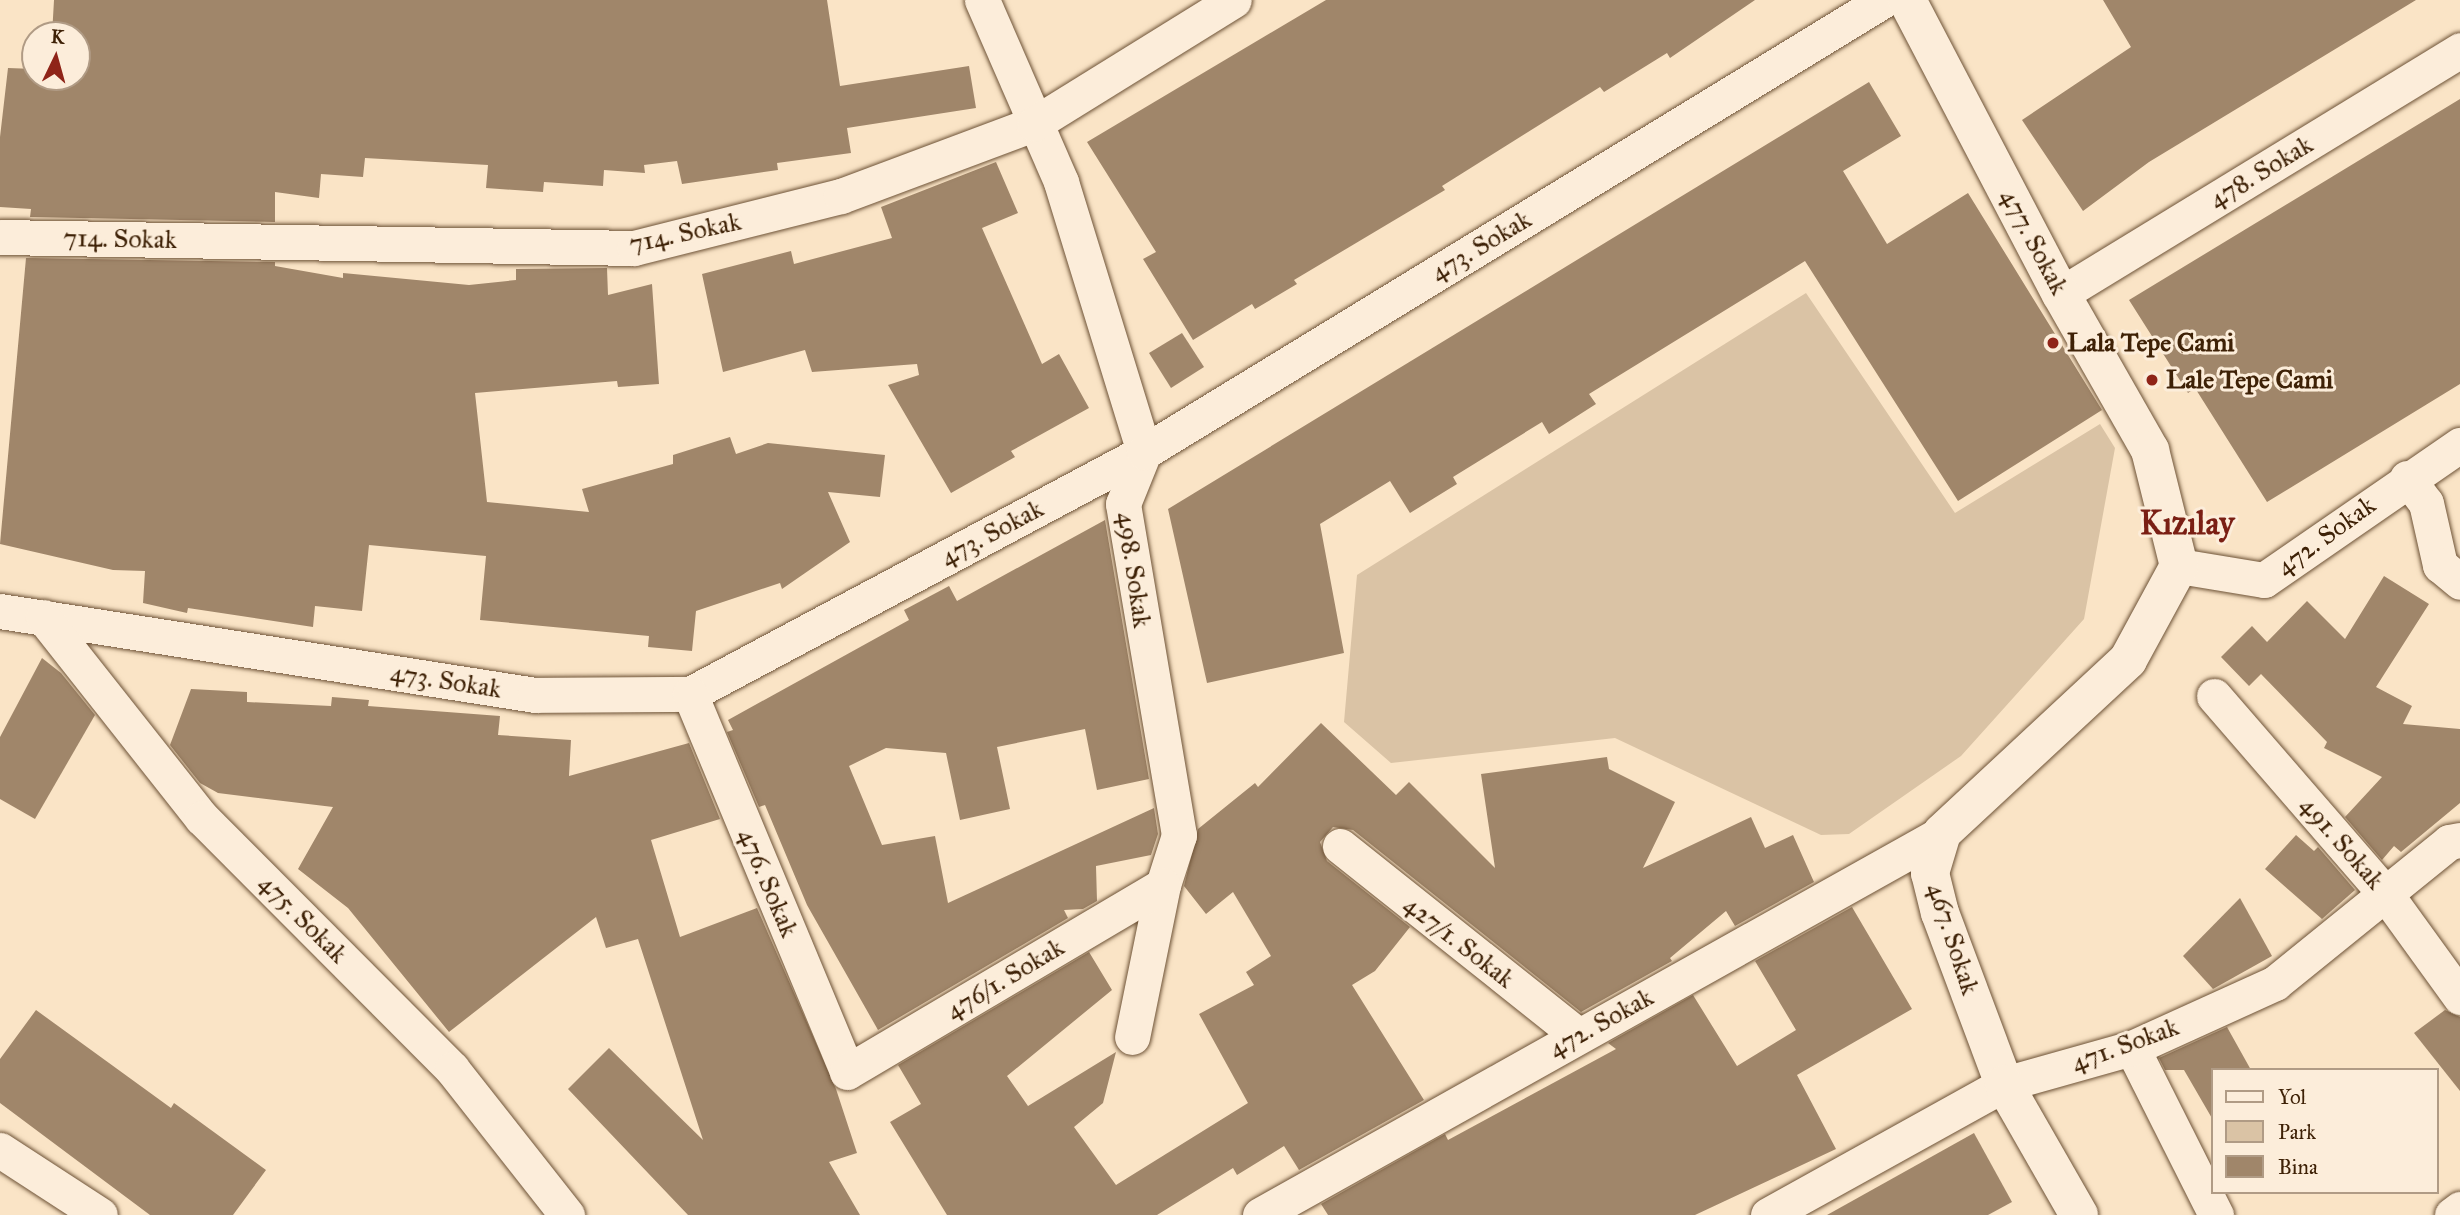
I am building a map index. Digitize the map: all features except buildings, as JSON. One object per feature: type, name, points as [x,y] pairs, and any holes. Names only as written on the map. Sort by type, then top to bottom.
[{"type":"street","points":[[982,0],[1060,182],[1144,452]]},
{"type":"street","name":"714. Sokak","points":[[0,237],[634,248],[841,196],[1034,124],[1234,0]]},
{"type":"street","name":"473. Sokak","points":[[0,611],[535,695],[690,694],[1144,452],[1884,0]]},
{"type":"street","name":"477. Sokak","points":[[1907,0],[2061,294],[2150,450],[2179,566]]},
{"type":"street","name":"478. Sokak","points":[[2061,294],[2460,50]]},
{"type":"street","name":"472. Sokak","points":[[2179,566],[2264,580],[2407,478],[2460,445]]},
{"type":"street","name":"498. Sokak","points":[[1132,1037],[1163,885],[1178,835],[1123,504],[1144,452]]},
{"type":"street","points":[[2407,478],[2426,503],[2440,565],[2460,582]]},
{"type":"street","points":[[1942,833],[2128,660],[2179,566]]},
{"type":"street","name":"475. Sokak","points":[[43,617],[202,818],[452,1069],[567,1215]]},
{"type":"street","name":"476. Sokak","points":[[690,694],[847,1072]]},
{"type":"street","name":"491. Sokak","points":[[2214,696],[2387,896],[2460,997]]},
{"type":"street","name":"472. Sokak","points":[[1260,1215],[1942,833]]},
{"type":"street","name":"467. Sokak","points":[[1942,833],[1930,873],[1940,912],[2004,1084],[2079,1215]]},
{"type":"street","name":"471. Sokak","points":[[1768,1215],[2004,1084],[2132,1048],[2275,983],[2387,896],[2449,842],[2460,840]]},
{"type":"street","name":"427/1. Sokak","points":[[1340,846],[1578,1035]]},
{"type":"street","name":"476/1. Sokak","points":[[847,1072],[1163,885]]},
{"type":"street","points":[[2132,1048],[2216,1215]]},
{"type":"street","points":[[0,1150],[100,1215]]},
{"type":"street","points":[[2452,1215],[2460,1209]]},
{"type":"green space","points":[[1806,293],[1955,513],[2100,424],[2115,448],[2084,619],[1961,756],[1849,834],[1821,835],[1615,738],[1391,763],[1344,722],[1357,575]]},
{"type":"place","name":"Lala Tepe Cami","points":[[2053,343]]},
{"type":"place","name":"Lale Tepe Cami","points":[[2152,380]]},
{"type":"district","name":"Kızılay","points":[[2187,524]]}]
